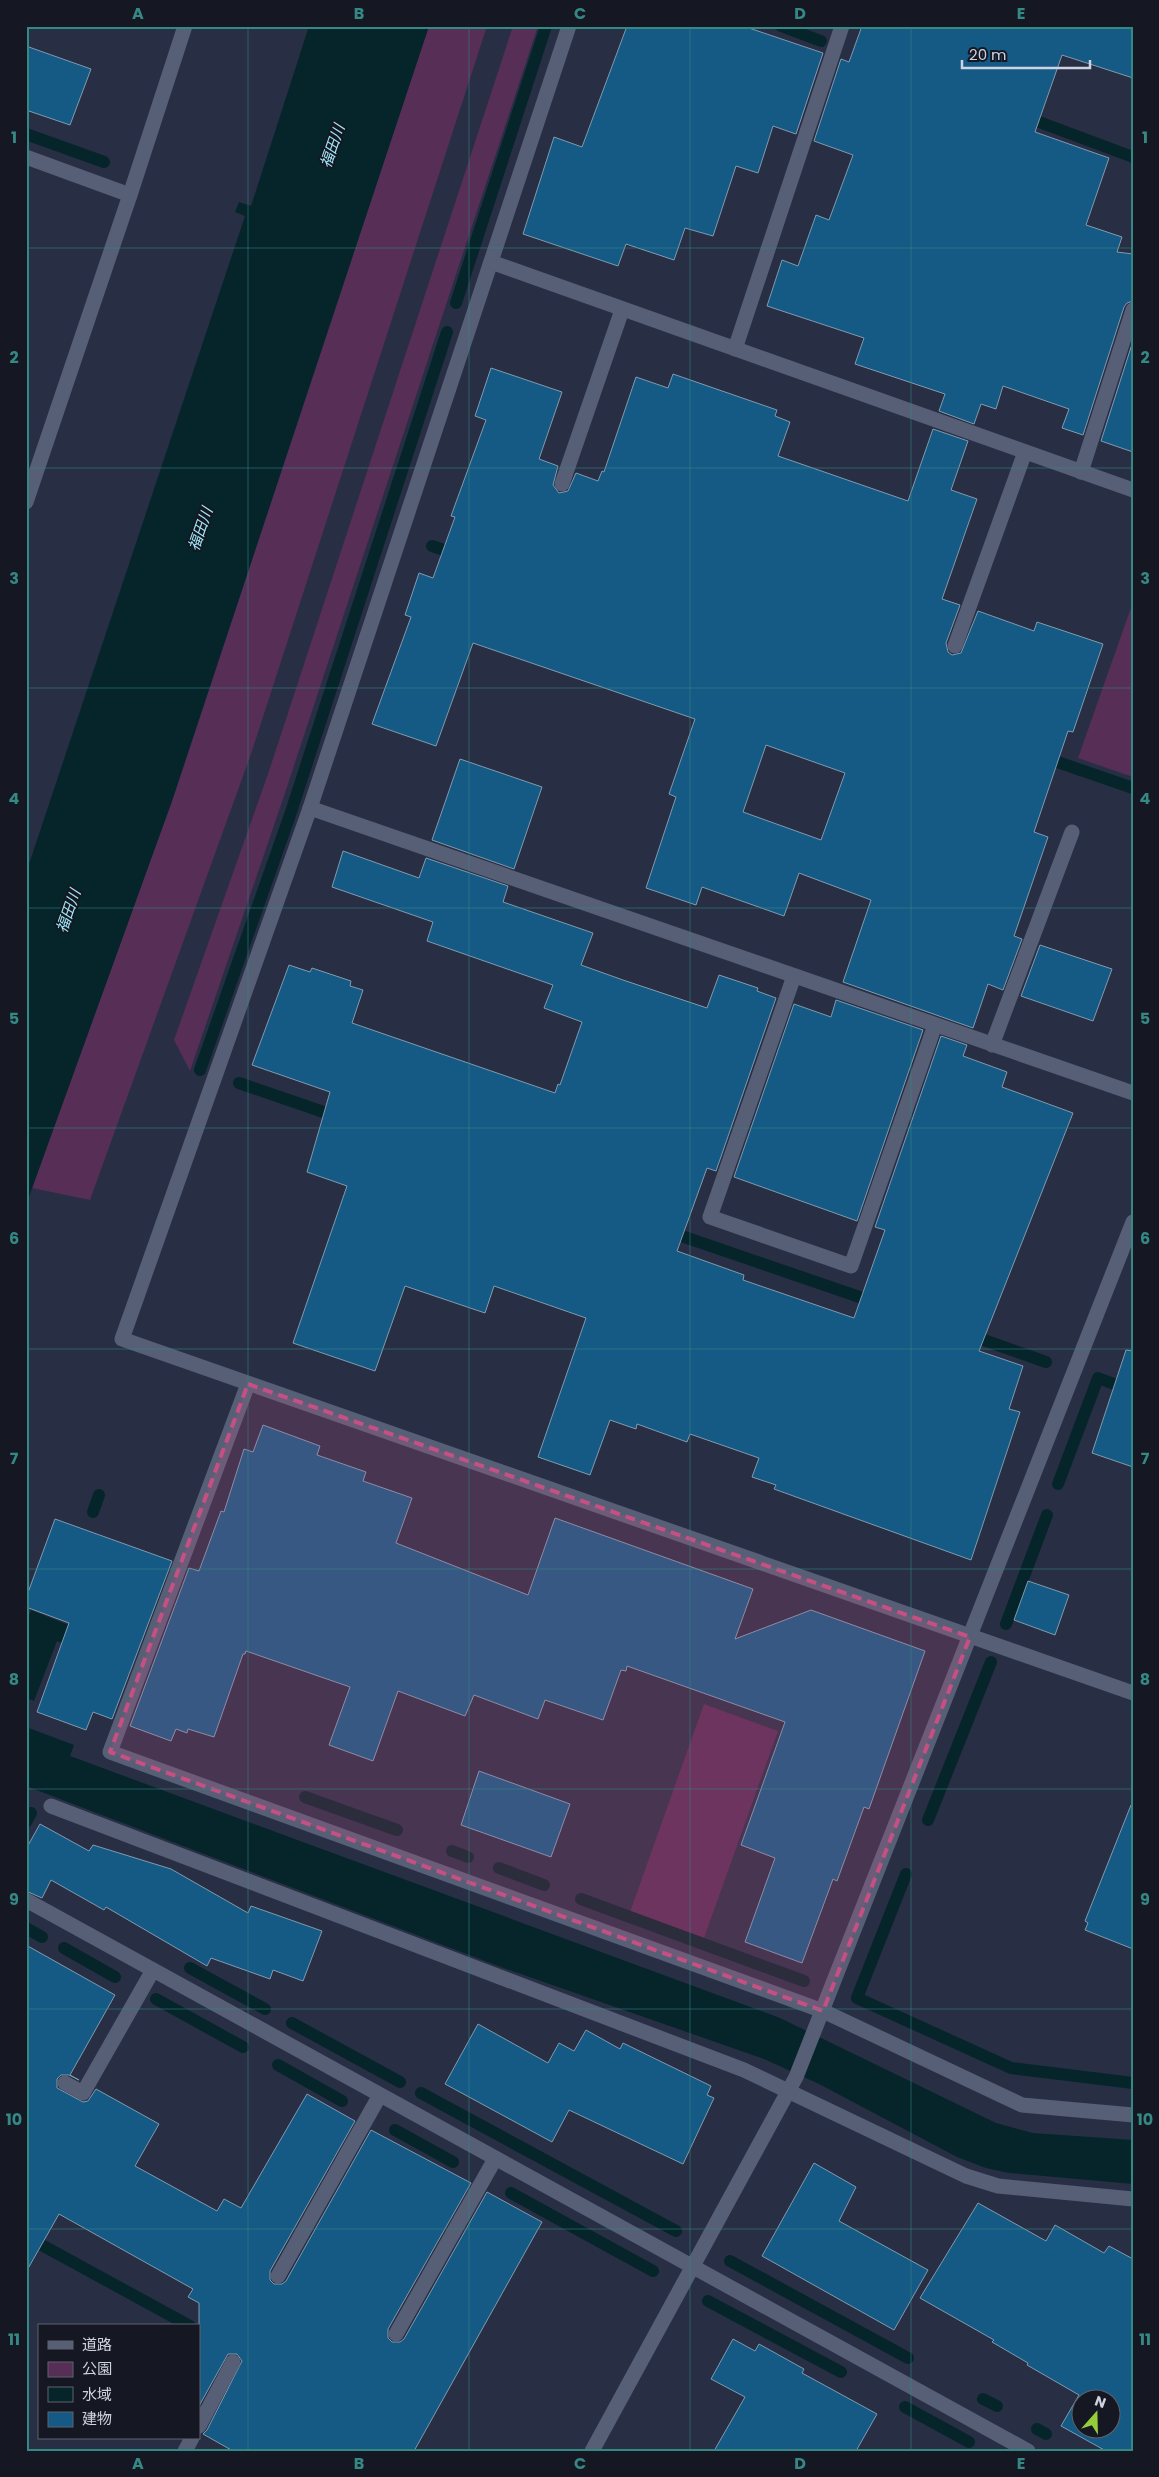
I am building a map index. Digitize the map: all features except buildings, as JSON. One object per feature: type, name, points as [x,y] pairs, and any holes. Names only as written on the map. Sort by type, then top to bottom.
[{"type":"street","points":[[26,502],[185,26]]},
{"type":"street","points":[[569,26],[310,808],[122,1339],[1133,1693]]},
{"type":"street","points":[[735,349],[842,26]]},
{"type":"street","points":[[26,157],[130,195]]},
{"type":"street","points":[[491,262],[1133,490]]},
{"type":"street","points":[[562,484],[622,310]]},
{"type":"street","points":[[1081,472],[1133,310]]},
{"type":"street","points":[[955,646],[1025,452]]},
{"type":"street","points":[[310,808],[1133,1093]]},
{"type":"street","points":[[992,1045],[1072,832]]},
{"type":"street","points":[[794,976],[710,1217],[729,1224],[851,1266],[935,1025]]},
{"type":"street","points":[[592,2451],[796,2077],[1133,1222]]},
{"type":"street","points":[[248,1384],[110,1752],[823,2011],[1022,2105],[1133,2115]]},
{"type":"street","points":[[51,1806],[744,2070],[966,2176],[998,2186],[1133,2199]]},
{"type":"street","points":[[26,1900],[692,2268],[1028,2451]]},
{"type":"street","points":[[65,2083],[83,2093],[153,1970]]},
{"type":"street","points":[[278,2276],[380,2095]]},
{"type":"street","points":[[396,2334],[495,2159]]},
{"type":"street","points":[[200,2424],[233,2362]]},
{"type":"highlighted area","points":[[248,1384],[970,1637],[823,2011],[110,1752]]},
{"type":"green space","points":[[429,26],[487,26],[251,754],[90,1200],[32,1188],[172,801]]},
{"type":"green space","points":[[513,26],[538,26],[283,799],[190,1071],[174,1040],[269,771]]},
{"type":"green space","points":[[1133,602],[1133,777],[1078,758]]},
{"type":"green space","points":[[704,1704],[778,1731],[704,1938],[630,1912]]},
{"type":"water","name":"福田川","points":[[309,26],[429,26],[172,801],[26,1205],[26,873],[245,216],[235,212],[239,202],[251,206]]},
{"type":"water","points":[[31,1610],[71,1626],[64,1644],[57,1641],[34,1701],[26,1698],[26,1622]]},
{"type":"water","points":[[26,1727],[74,1745],[70,1756],[780,2018],[996,2123],[1033,2133],[1133,2140],[1133,2184],[1009,2173],[986,2168],[957,2157],[819,2084],[764,2059],[498,1966],[26,1786]]},
{"type":"waterway","points":[[456,303],[546,26]]},
{"type":"waterway","points":[[781,26],[821,41]]},
{"type":"waterway","points":[[1023,116],[1133,157]]},
{"type":"waterway","points":[[26,134],[104,162]]},
{"type":"waterway","points":[[200,1070],[290,815],[447,332]]},
{"type":"waterway","points":[[432,546],[459,555]]},
{"type":"waterway","points":[[1043,757],[1133,788]]},
{"type":"waterway","points":[[239,1083],[338,1117]]},
{"type":"waterway","points":[[667,1231],[877,1303]]},
{"type":"waterway","points":[[967,1334],[1046,1362]]},
{"type":"waterway","points":[[1058,1484],[1098,1378],[1130,1390]]},
{"type":"waterway","points":[[93,1512],[99,1495]]},
{"type":"waterway","points":[[1006,1624],[1047,1515]]},
{"type":"waterway","points":[[928,1820],[991,1662]]},
{"type":"waterway","points":[[305,1797],[397,1830]]},
{"type":"waterway","points":[[26,1822],[31,1813]]},
{"type":"waterway","points":[[452,1851],[468,1857]]},
{"type":"waterway","points":[[499,1868],[544,1885]]},
{"type":"waterway","points":[[906,1874],[857,1998],[1011,2068],[1133,2083]]},
{"type":"waterway","points":[[581,1899],[804,1981]]},
{"type":"waterway","points":[[26,1928],[42,1937]]},
{"type":"waterway","points":[[64,1948],[115,1977]]},
{"type":"waterway","points":[[190,1968],[265,2009]]},
{"type":"waterway","points":[[156,1999],[243,2047]]},
{"type":"waterway","points":[[292,2023],[400,2082]]},
{"type":"waterway","points":[[278,2065],[342,2101]]},
{"type":"waterway","points":[[421,2093],[676,2231]]},
{"type":"waterway","points":[[395,2130],[453,2162]]},
{"type":"waterway","points":[[511,2193],[653,2271]]},
{"type":"waterway","points":[[27,2237],[186,2324]]},
{"type":"waterway","points":[[730,2261],[908,2358]]},
{"type":"waterway","points":[[708,2301],[841,2372]]},
{"type":"waterway","points":[[983,2399],[997,2406]]},
{"type":"waterway","points":[[905,2407],[969,2442]]},
{"type":"waterway","points":[[1037,2429],[1046,2434]]}]
